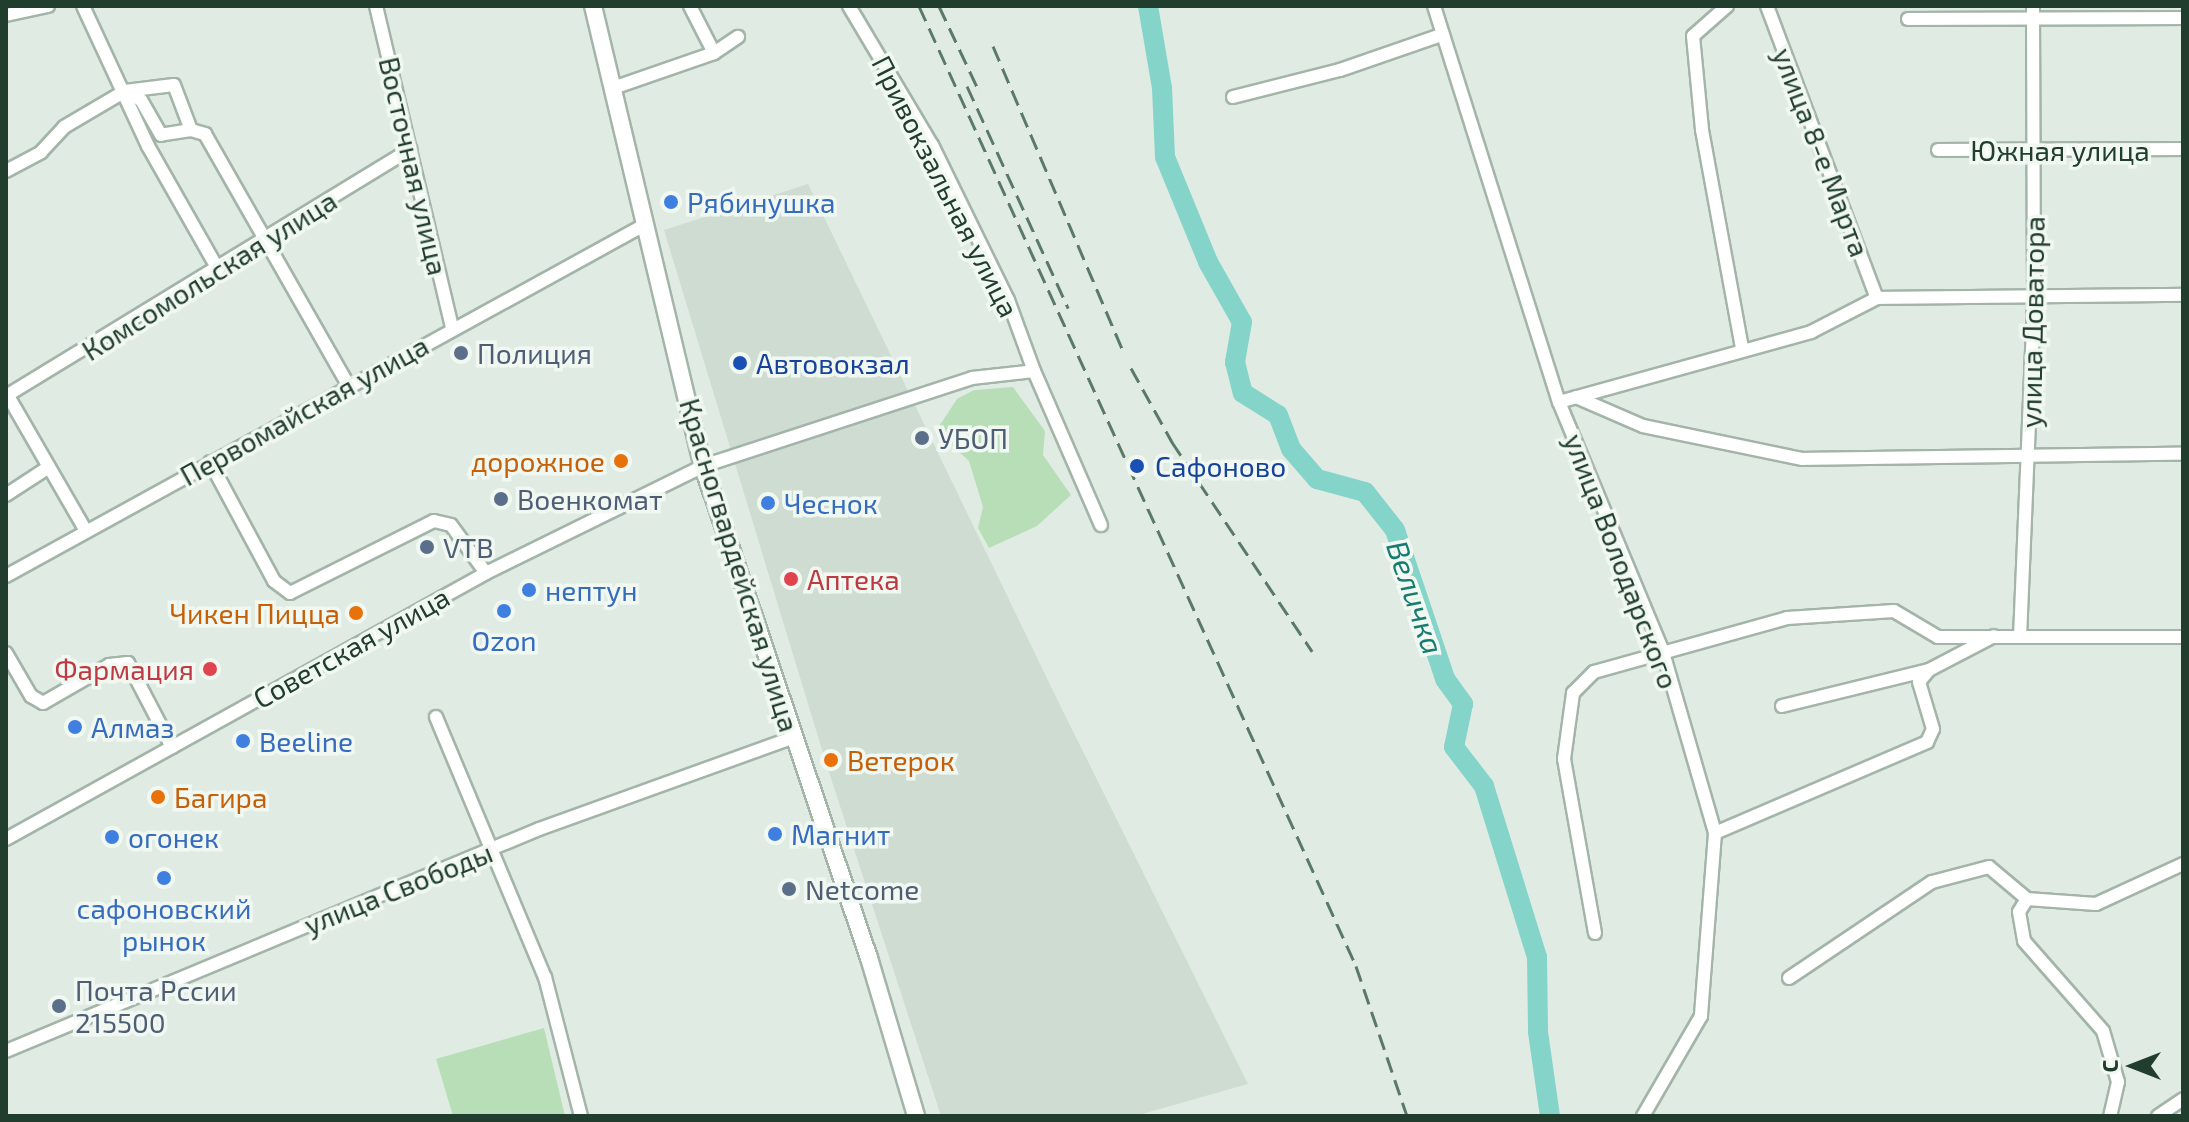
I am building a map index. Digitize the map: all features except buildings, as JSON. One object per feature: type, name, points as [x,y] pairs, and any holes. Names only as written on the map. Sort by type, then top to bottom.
[{"type":"street","points":[[6,15],[48,6]]},
{"type":"street","points":[[83,6],[148,146],[218,269]]},
{"type":"street","name":"Восточная улица","points":[[376,6],[452,327]]},
{"type":"street","name":"Красногвардейская улица","points":[[593,6],[703,466],[916,1116]]},
{"type":"street","points":[[690,6],[714,53]]},
{"type":"street","name":"Привокзальная улица","points":[[849,6],[932,145],[1008,300],[1034,371],[1101,525]]},
{"type":"street","name":"улица Володарского","points":[[1434,6],[1559,402],[1662,649],[1715,833],[1701,1016],[1643,1116]]},
{"type":"street","points":[[1727,6],[1693,36],[1702,130],[1742,349]]},
{"type":"street","name":"улица 8-е Марта","points":[[1767,6],[1877,298]]},
{"type":"street","name":"улица Доватора","points":[[2020,637],[2030,454],[2034,296],[2033,6]]},
{"type":"street","points":[[1908,19],[2183,18]]},
{"type":"street","points":[[1233,97],[1340,70],[1441,35]]},
{"type":"street","points":[[613,88],[714,53],[738,37]]},
{"type":"street","points":[[6,171],[41,152],[64,127],[125,91],[174,85],[191,130]]},
{"type":"street","points":[[125,91],[141,100],[161,135],[191,130],[205,134],[268,238],[348,385]]},
{"type":"street","name":"Комсомольская улица","points":[[7,396],[410,149]]},
{"type":"street","name":"Южная улица","points":[[1938,150],[2183,149]]},
{"type":"street","name":"Первомайская улица","points":[[6,576],[452,327],[646,224]]},
{"type":"street","points":[[1559,402],[1811,332],[1877,298],[2183,295]]},
{"type":"street","points":[[703,466],[972,378],[1002,371],[1034,371]]},
{"type":"street","points":[[7,396],[86,531]]},
{"type":"street","points":[[1576,397],[1656,430],[1803,459],[2183,454]]},
{"type":"street","points":[[210,462],[274,581],[290,593],[434,521],[451,525],[486,573]]},
{"type":"street","name":"Советская улица","points":[[6,839],[486,573],[703,466]]},
{"type":"street","points":[[6,495],[49,467]]},
{"type":"street","points":[[1595,933],[1564,759],[1573,693],[1594,672],[1662,649],[1787,618],[1894,611],[1938,637],[2183,637]]},
{"type":"street","points":[[1782,706],[1929,670],[1994,636]]},
{"type":"street","points":[[6,653],[31,696],[43,703],[109,665],[128,663],[172,747]]},
{"type":"street","points":[[1715,833],[1927,742],[1933,729],[1919,682],[1929,670]]},
{"type":"street","points":[[436,717],[494,847],[545,977],[581,1116]]},
{"type":"street","name":"улица Свободы","points":[[6,1051],[494,847],[794,737]]},
{"type":"street","points":[[1789,978],[1932,882],[1989,867],[2027,899],[2096,904],[2183,864]]},
{"type":"street","points":[[2027,899],[2019,912],[2024,941],[2103,1031],[2118,1082],[2110,1116]]},
{"type":"street","points":[[2158,1116],[2183,1099]]},
{"type":"shaded area","points":[[808,184],[1058,701],[1248,1084],[1135,1116],[941,1116],[826,763],[664,230]]},
{"type":"green space","points":[[1013,387],[1045,431],[1043,455],[1071,495],[1037,526],[989,548],[978,528],[983,507],[969,461],[936,431],[957,399],[974,390]]},
{"type":"green space","points":[[544,1028],[565,1116],[453,1116],[436,1059]]},
{"type":"waterway","name":"Величка","points":[[1148,6],[1162,88],[1165,157],[1208,262],[1242,322],[1235,362],[1243,393],[1278,415],[1291,449],[1317,479],[1365,492],[1395,530],[1445,679],[1463,704],[1454,747],[1484,786],[1537,957],[1538,1032],[1550,1116]]},
{"type":"railway","points":[[919,6],[1356,966],[1407,1116]]},
{"type":"railway","points":[[939,6],[980,93]]},
{"type":"railway","points":[[993,46],[1123,351]]},
{"type":"railway","points":[[967,86],[1068,308]]},
{"type":"railway","points":[[1131,368],[1172,442],[1312,651]]},
{"type":"place","name":"Рябинушка","points":[[671,202]]},
{"type":"place","name":"Полиция","points":[[461,353]]},
{"type":"place","name":"Автовокзал","points":[[740,363]]},
{"type":"place","name":"УБОП","points":[[922,438]]},
{"type":"place","name":"дорожное","points":[[621,461]]},
{"type":"place","name":"Сафоново","points":[[1137,466]]},
{"type":"place","name":"Военкомат","points":[[501,499]]},
{"type":"place","name":"Чеснок","points":[[768,503]]},
{"type":"place","name":"VTB","points":[[427,547]]},
{"type":"place","name":"Аптека","points":[[791,579]]},
{"type":"place","name":"нептун","points":[[529,590]]},
{"type":"place","name":"Ozon","points":[[504,611]]},
{"type":"place","name":"Чикен Пицца","points":[[356,613]]},
{"type":"place","name":"Фармация","points":[[210,669]]},
{"type":"place","name":"Алмаз","points":[[75,727]]},
{"type":"place","name":"Beeline","points":[[243,741]]},
{"type":"place","name":"Ветерок","points":[[831,760]]},
{"type":"place","name":"Багира","points":[[158,797]]},
{"type":"place","name":"Магнит","points":[[775,834]]},
{"type":"place","name":"огонек","points":[[112,837]]},
{"type":"place","name":"сафоновский рынок","points":[[164,878]]},
{"type":"place","name":"Netcome","points":[[789,889]]},
{"type":"place","name":"Почта Рссии 215500","points":[[59,1006]]}]
